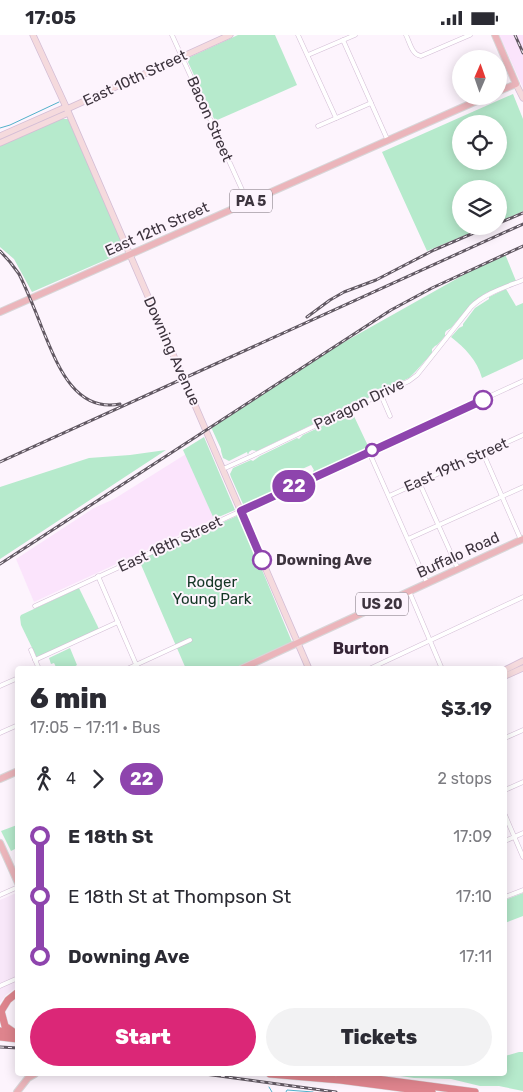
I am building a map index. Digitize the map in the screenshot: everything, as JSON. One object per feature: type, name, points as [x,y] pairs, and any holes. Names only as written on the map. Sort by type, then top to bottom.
[{"type":"highway","points":[[15,994],[8,1000],[0,1012],[5,1026],[15,1034]]},
{"type":"highway","points":[[0,1031],[15,1035]]},
{"type":"highway","points":[[0,1037],[15,1035]]},
{"type":"highway","points":[[293,1076],[432,1092]]},
{"type":"highway","points":[[354,1076],[475,1092]]},
{"type":"main road","points":[[495,35],[516,84],[508,87]]},
{"type":"main road","name":"East 12th Street","points":[[0,312],[468,105]]},
{"type":"main road","name":"Buffalo Road","points":[[247,666],[522,539]]},
{"type":"main road","points":[[0,779],[15,772]]},
{"type":"main road","points":[[0,843],[15,876]]},
{"type":"main road","points":[[18,1092],[29,1076]]},
{"type":"street","name":"Downing Avenue","points":[[33,35],[308,666]]},
{"type":"street","name":"Bacon Street","points":[[172,35],[248,203]]},
{"type":"street","name":"East 10th Street","points":[[0,143],[230,35]]},
{"type":"street","points":[[298,35],[336,118]]},
{"type":"street","points":[[308,55],[355,35]]},
{"type":"street","points":[[406,35],[414,53],[418,56],[428,54],[470,35]]},
{"type":"street","points":[[343,40],[388,141]]},
{"type":"street","points":[[516,84],[523,98]]},
{"type":"street","points":[[318,126],[371,103]]},
{"type":"street","name":"East 10th Street","points":[[0,137],[67,110]]},
{"type":"street","name":"Paragon Drive","points":[[223,469],[403,385],[417,375],[477,301],[523,280]]},
{"type":"street","name":"East 18th Street","points":[[35,606],[523,381]]},
{"type":"street","points":[[380,395],[390,415]]},
{"type":"street","name":"East 19th Street","points":[[389,496],[523,435]]},
{"type":"street","points":[[369,452],[427,583]]},
{"type":"street","points":[[483,453],[522,539]]},
{"type":"street","points":[[419,482],[458,569]]},
{"type":"street","points":[[408,539],[523,487]]},
{"type":"street","points":[[98,577],[137,666]]},
{"type":"street","points":[[408,591],[441,666]]},
{"type":"street","points":[[375,666],[523,597]]},
{"type":"street","points":[[35,660],[118,622]]},
{"type":"street","points":[[139,666],[190,640]]},
{"type":"street","points":[[31,650],[38,666]]},
{"type":"street","points":[[507,668],[523,661]]},
{"type":"street","points":[[507,675],[523,668]]},
{"type":"street","points":[[0,686],[15,679]]},
{"type":"street","points":[[0,733],[15,726]]},
{"type":"street","points":[[507,737],[523,730]]},
{"type":"street","points":[[507,789],[523,782]]},
{"type":"street","points":[[507,819],[523,857]]},
{"type":"street","points":[[507,840],[523,833]]},
{"type":"street","points":[[0,895],[15,888]]},
{"type":"street","points":[[507,896],[523,890]]},
{"type":"street","points":[[0,986],[15,979]]},
{"type":"shaded area","points":[[499,35],[523,35],[523,88],[508,54],[508,50],[506,50]]},
{"type":"shaded area","points":[[186,454],[214,519],[34,602],[16,559],[94,508],[114,499]]},
{"type":"shaded area","points":[[15,893],[15,988],[6,995],[0,1003],[0,900]]},
{"type":"green space","points":[[238,35],[275,35],[297,85],[215,121],[188,62],[190,57]]},
{"type":"green space","points":[[513,94],[523,119],[523,211],[507,218],[507,180],[452,180],[452,235],[465,235],[427,251],[382,152],[452,121],[452,170],[507,170],[507,115],[466,115],[488,105],[508,105],[508,96]]},
{"type":"green space","points":[[58,119],[68,119],[125,250],[32,292],[14,259],[0,247],[0,145]]},
{"type":"green space","points":[[505,254],[516,281],[486,293],[472,303],[451,328],[446,331],[445,336],[432,349],[432,353],[409,378],[383,390],[380,389],[374,395],[257,451],[252,450],[248,455],[247,452],[229,461],[223,458],[211,427],[330,350],[474,269]]},
{"type":"green space","points":[[506,289],[516,306],[523,303],[523,359],[482,378],[470,355],[451,337],[463,326],[475,308],[489,299],[489,297]]},
{"type":"green space","points":[[352,412],[369,448],[314,474],[311,465],[280,479],[283,485],[287,483],[289,486],[246,506],[243,504],[230,474],[233,468],[251,460],[253,461]]},
{"type":"green space","points":[[204,437],[235,510],[214,519],[183,450]]},
{"type":"green space","points":[[166,450],[0,559],[0,487],[89,458]]},
{"type":"green space","name":"Rodger Young Park","points":[[239,515],[292,642],[240,666],[185,666],[139,560]]},
{"type":"green space","points":[[79,588],[99,629],[37,658],[21,625],[21,615]]},
{"type":"green space","points":[[70,648],[77,665],[56,666],[54,663],[51,664],[49,658]]},
{"type":"green space","points":[[15,826],[15,849],[11,851],[1,831]]},
{"type":"green space","points":[[523,893],[523,916],[507,922],[507,899]]},
{"type":"green space","points":[[523,1052],[523,1091],[499,1086],[480,1086],[451,1079],[400,1076],[507,1076],[507,1055]]},
{"type":"waterway","points":[[0,128],[59,102]]},
{"type":"waterway","points":[[269,1087],[272,1092]]},
{"type":"waterway","points":[[286,1092],[287,1090],[313,1092]]},
{"type":"railway","points":[[515,35],[523,53]]},
{"type":"railway","points":[[507,220],[523,213]]},
{"type":"railway","points":[[0,462],[523,224]]},
{"type":"railway","points":[[307,317],[344,292],[376,280],[434,250],[469,235]]},
{"type":"railway","points":[[0,564],[391,310],[432,288],[523,246]]},
{"type":"railway","points":[[0,251],[19,274],[53,355],[69,382],[78,393],[90,401],[104,405],[120,404]]},
{"type":"railway","points":[[0,1047],[15,1048]]},
{"type":"railway","points":[[220,1076],[336,1092]]},
{"type":"bus line","name":"22","points":[[262,560],[241,511],[483,400]]},
{"type":"place","name":"Downing Ave","points":[[262,560]]},
{"type":"district","name":"Burton","points":[[361,648]]}]
